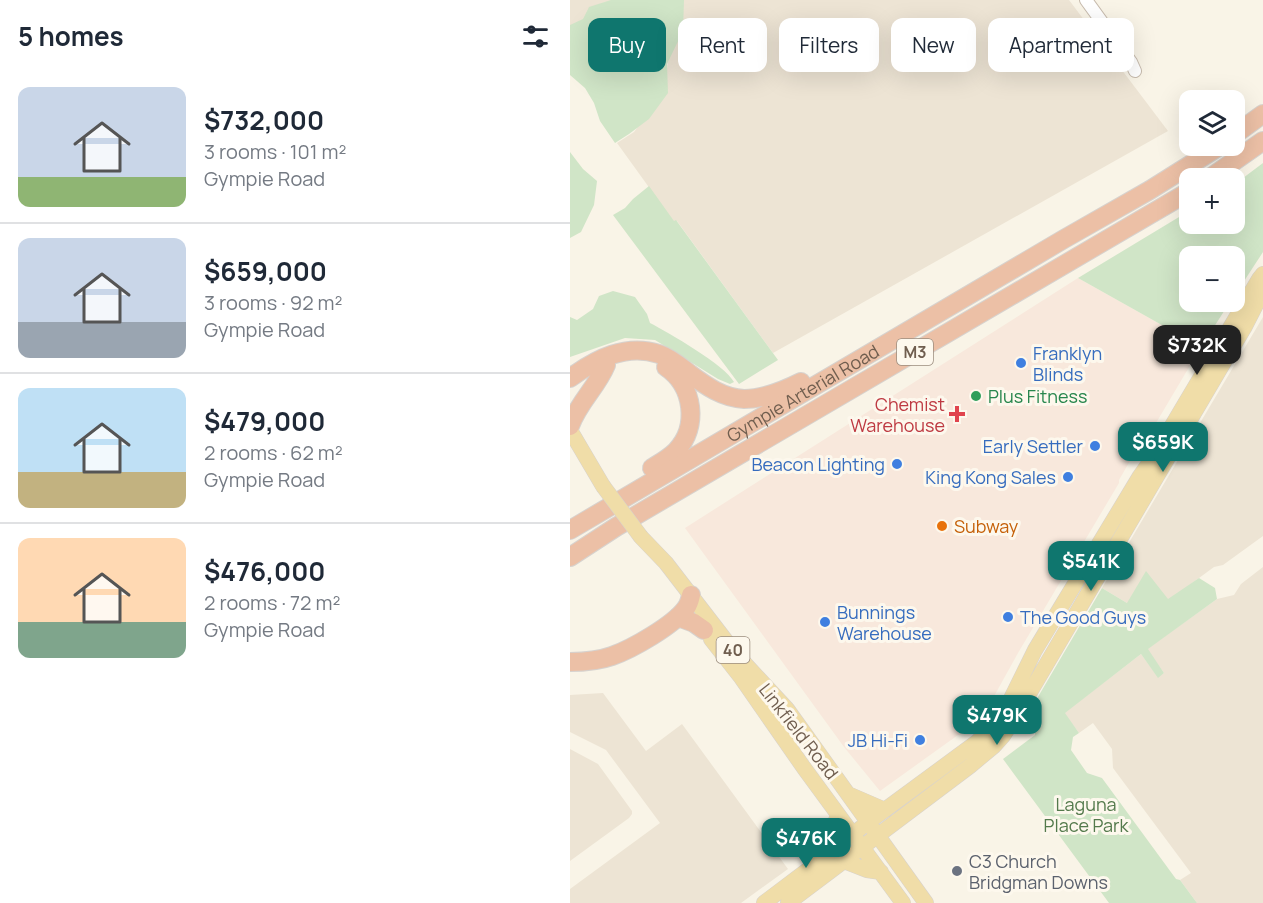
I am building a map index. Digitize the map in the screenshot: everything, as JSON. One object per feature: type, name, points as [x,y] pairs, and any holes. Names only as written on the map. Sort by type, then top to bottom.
[{"type":"highway","points":[[1245,127],[1263,114]]},
{"type":"highway","points":[[1224,168],[1263,141]]},
{"type":"highway","name":"Gympie Arterial Road","points":[[570,530],[1204,156]]},
{"type":"highway","name":"Gympie Arterial Road","points":[[570,557],[616,527],[1179,197]]},
{"type":"highway","points":[[570,380],[591,363],[604,357],[617,353],[645,351],[670,359],[716,392],[743,399],[758,398],[783,390],[837,362],[859,359]]},
{"type":"highway","points":[[570,380],[606,365],[632,359],[662,364],[685,387],[691,410],[691,420],[685,438],[676,451],[644,473],[633,492]]},
{"type":"highway","points":[[570,428],[574,416],[602,375],[606,365]]},
{"type":"highway","points":[[570,662],[609,657],[628,650],[686,606],[694,623],[704,630]]},
{"type":"main road","points":[[788,903],[844,861],[867,823],[977,742],[1004,712],[1035,650],[1263,274]]},
{"type":"main road","points":[[764,903],[817,863],[858,840],[877,835],[900,819],[979,760],[1008,729],[1244,328],[1263,291]]},
{"type":"main road","name":"Linkfield Road","points":[[570,428],[603,486]]},
{"type":"main road","name":"Linkfield Road","points":[[570,445],[641,537],[666,562],[686,606],[736,654],[787,709],[926,903]]},
{"type":"main road","name":"Linkfield Road","points":[[704,630],[740,676],[903,903]]},
{"type":"main road","points":[[848,794],[885,810]]},
{"type":"main road","points":[[817,863],[819,852],[836,823],[838,814]]},
{"type":"main road","points":[[890,853],[899,829],[900,819]]},
{"type":"main road","points":[[844,861],[867,870],[881,872]]},
{"type":"street","points":[[1086,0],[1131,62],[1135,72]]},
{"type":"shaded area","points":[[570,0],[623,0],[601,18],[588,18],[588,29],[570,44]]},
{"type":"shaded area","points":[[678,0],[1069,0],[1083,18],[988,18],[988,72],[1123,72],[1168,131],[773,353],[617,143],[634,132],[663,93]]},
{"type":"shaded area","points":[[1078,278],[1201,347],[1156,423],[1138,447],[982,718],[971,732],[958,735],[880,791],[844,747],[685,528]]},
{"type":"shaded area","points":[[1263,317],[1263,536],[1223,565],[1214,567],[1169,600],[1127,603],[1102,588]]},
{"type":"shaded area","points":[[1263,567],[1263,903],[1197,903],[1180,880],[1191,873],[1113,768],[1112,749],[1093,723],[1079,733],[1064,713],[1141,654],[1158,677],[1164,673],[1147,649],[1217,599],[1234,595],[1241,584]]},
{"type":"shaded area","points":[[603,693],[646,751],[682,724],[788,869],[741,903],[570,903],[570,889],[660,823],[606,750],[570,732],[570,695]]},
{"type":"shaded area","points":[[978,696],[990,703],[982,718],[976,713],[974,705]]},
{"type":"shaded area","points":[[570,749],[598,764],[632,814],[570,861]]},
{"type":"green space","points":[[611,0],[684,0],[683,18],[678,18],[678,41],[667,64],[668,93],[649,119],[615,143],[600,121],[594,103],[585,88],[570,75],[570,25],[583,19],[589,7]]},
{"type":"green space","points":[[570,152],[583,169],[597,181],[594,205],[581,232],[570,238]]},
{"type":"green space","points":[[1263,163],[1263,252],[1245,280],[1245,246],[1179,246],[1179,312],[1224,312],[1201,347],[1078,278],[1179,217],[1179,234],[1245,234],[1245,176]]},
{"type":"green space","points":[[649,186],[778,360],[739,384],[613,215],[625,208]]},
{"type":"green space","points":[[613,291],[635,297],[647,314],[650,323],[708,358],[734,382],[730,384],[718,379],[655,340],[625,338],[570,357],[570,317],[577,320],[593,309],[599,296]]},
{"type":"green space","name":"Laguna Place Park","points":[[1146,571],[1168,599],[1199,578],[1215,588],[1217,599],[1148,649],[1164,673],[1158,678],[1141,654],[1065,713],[1079,733],[1073,737],[1071,750],[1087,773],[1102,778],[1176,879],[1180,880],[1197,903],[1109,903],[1003,759],[1035,735],[1035,712],[1032,707],[1102,588],[1127,603]]},
{"type":"place","name":"Franklyn Blinds","points":[[1021,363]]},
{"type":"place","name":"Plus Fitness","points":[[976,396]]},
{"type":"place","name":"Chemist Warehouse","points":[[957,414]]},
{"type":"place","name":"Early Settler","points":[[1095,446]]},
{"type":"place","name":"Beacon Lighting","points":[[897,464]]},
{"type":"place","name":"King Kong Sales","points":[[1068,477]]},
{"type":"place","name":"Subway","points":[[942,526]]},
{"type":"place","name":"The Good Guys","points":[[1008,617]]},
{"type":"place","name":"Bunnings Warehouse","points":[[825,622]]},
{"type":"place","name":"JB Hi-Fi","points":[[920,740]]},
{"type":"place","name":"C3 Church Bridgman Downs","points":[[957,871]]}]
